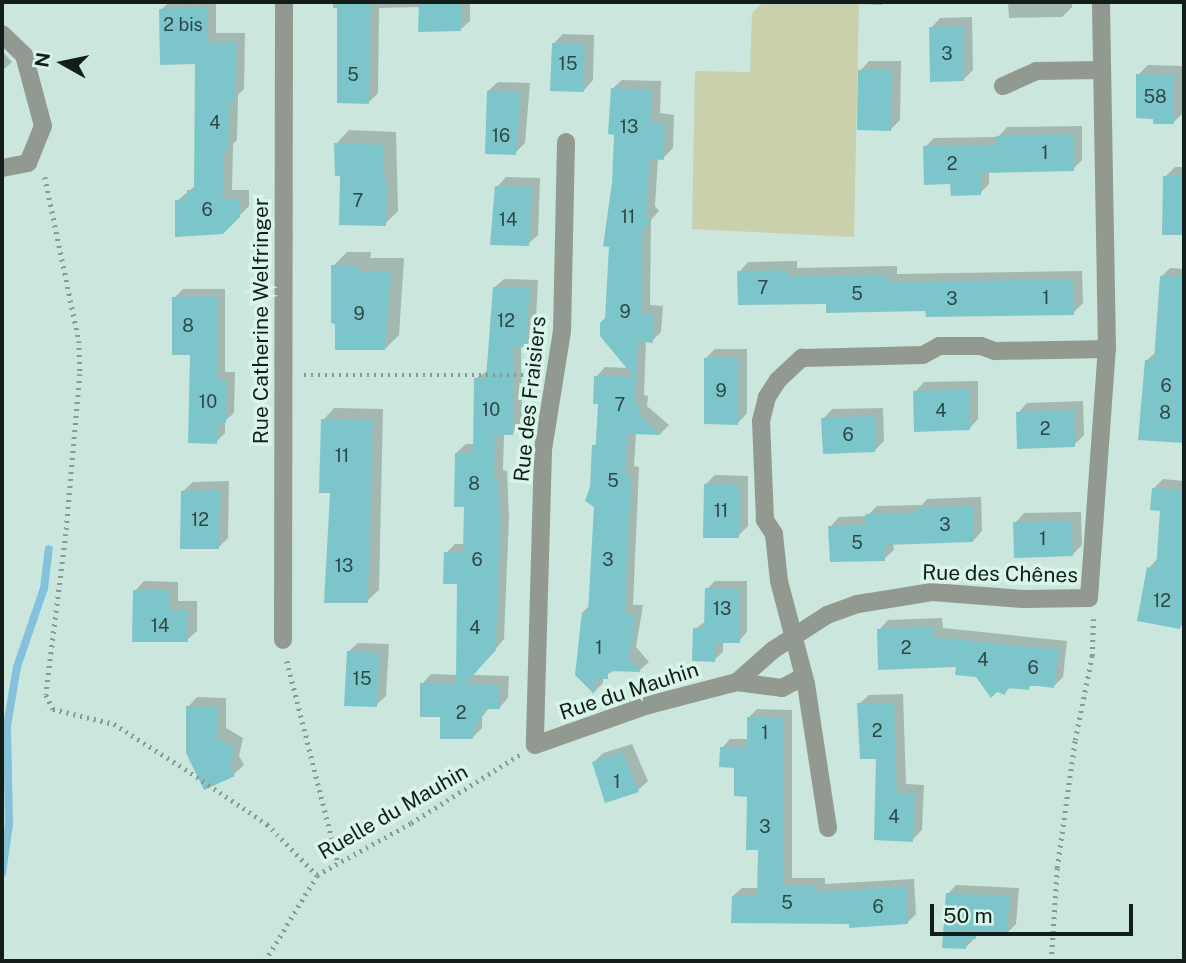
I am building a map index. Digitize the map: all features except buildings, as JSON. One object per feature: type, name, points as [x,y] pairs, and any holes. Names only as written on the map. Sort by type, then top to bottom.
[{"type":"street","name":"Rue Catherine Welfringer","points":[[283,640],[284,2]]},
{"type":"street","points":[[1089,598],[1107,349],[1101,2]]},
{"type":"street","points":[[2,34],[23,55],[43,126],[31,157],[2,167]]},
{"type":"street","points":[[1003,86],[1035,71],[1102,70]]},
{"type":"street","name":"Rue des Fraisiers","points":[[535,745],[544,450],[562,331],[566,142]]},
{"type":"street","points":[[828,828],[803,677],[779,581],[774,534],[765,520],[761,421],[767,397],[778,380],[802,358],[923,355],[939,346],[981,346],[995,351],[1107,349]]},
{"type":"street","name":"Rue des Chênes","points":[[794,639],[827,615],[858,604],[932,592],[1024,599],[1089,598]]},
{"type":"street","name":"Rue du Mauhin","points":[[737,682],[773,650],[794,639]]},
{"type":"street","name":"Rue du Mauhin","points":[[535,745],[645,706],[737,682],[782,688],[803,677]]},
{"type":"path","points":[[31,157],[44,169],[79,341],[80,374],[66,534],[46,695],[53,709],[114,724],[195,776],[267,824],[317,875]]},
{"type":"path","points":[[284,375],[555,376]]},
{"type":"path","points":[[1051,961],[1057,868],[1075,740],[1092,656],[1093,617],[1089,598]]},
{"type":"path","points":[[283,640],[338,863]]},
{"type":"path","name":"Ruelle du Mauhin","points":[[265,961],[317,875],[411,823],[535,745]]},
{"type":"green space","points":[[763,2],[859,2],[854,237],[692,229],[695,71],[750,72],[752,13]]},
{"type":"waterway","points":[[2,873],[9,824],[7,726],[17,667],[44,588],[49,549]]}]
